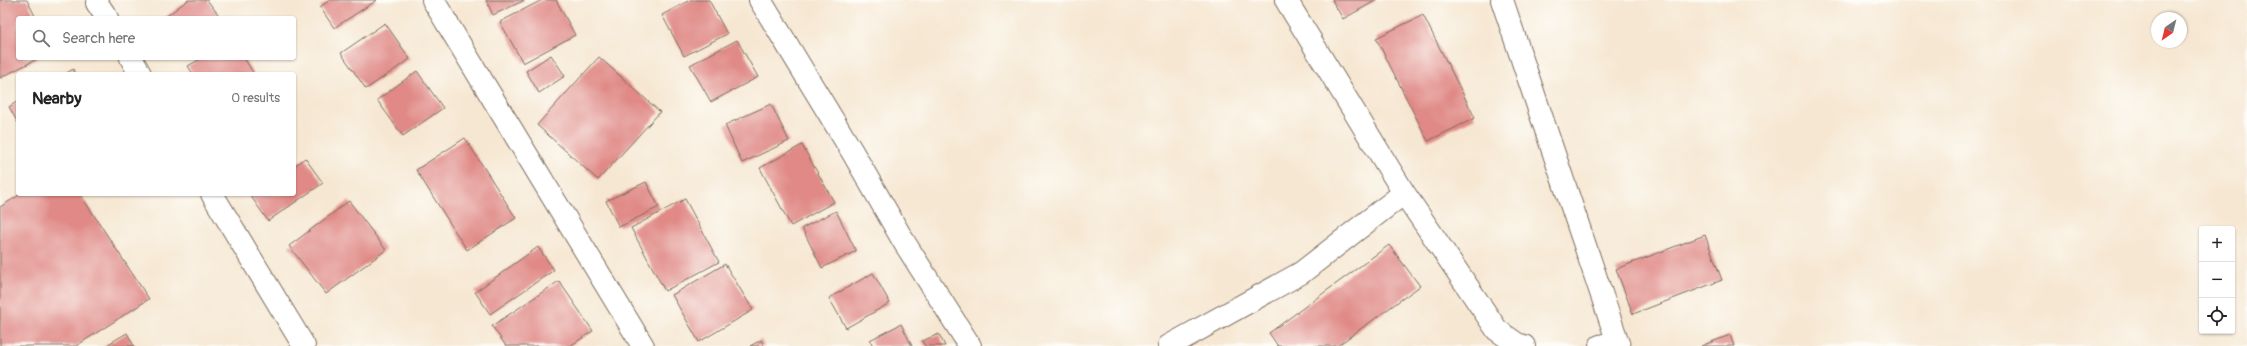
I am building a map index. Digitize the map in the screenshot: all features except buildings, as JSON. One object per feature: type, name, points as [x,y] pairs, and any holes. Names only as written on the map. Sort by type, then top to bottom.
[{"type":"street","points":[[433,0],[643,346]]},
{"type":"street","points":[[760,0],[853,153],[908,248],[970,346]]},
{"type":"street","points":[[1286,0],[1404,193],[1498,330],[1517,344],[1524,346]]},
{"type":"street","points":[[1502,0],[1612,345]]},
{"type":"street","points":[[132,60],[139,72]]},
{"type":"street","points":[[1169,346],[1301,273],[1404,193]]},
{"type":"street","points":[[213,196],[304,346]]}]
